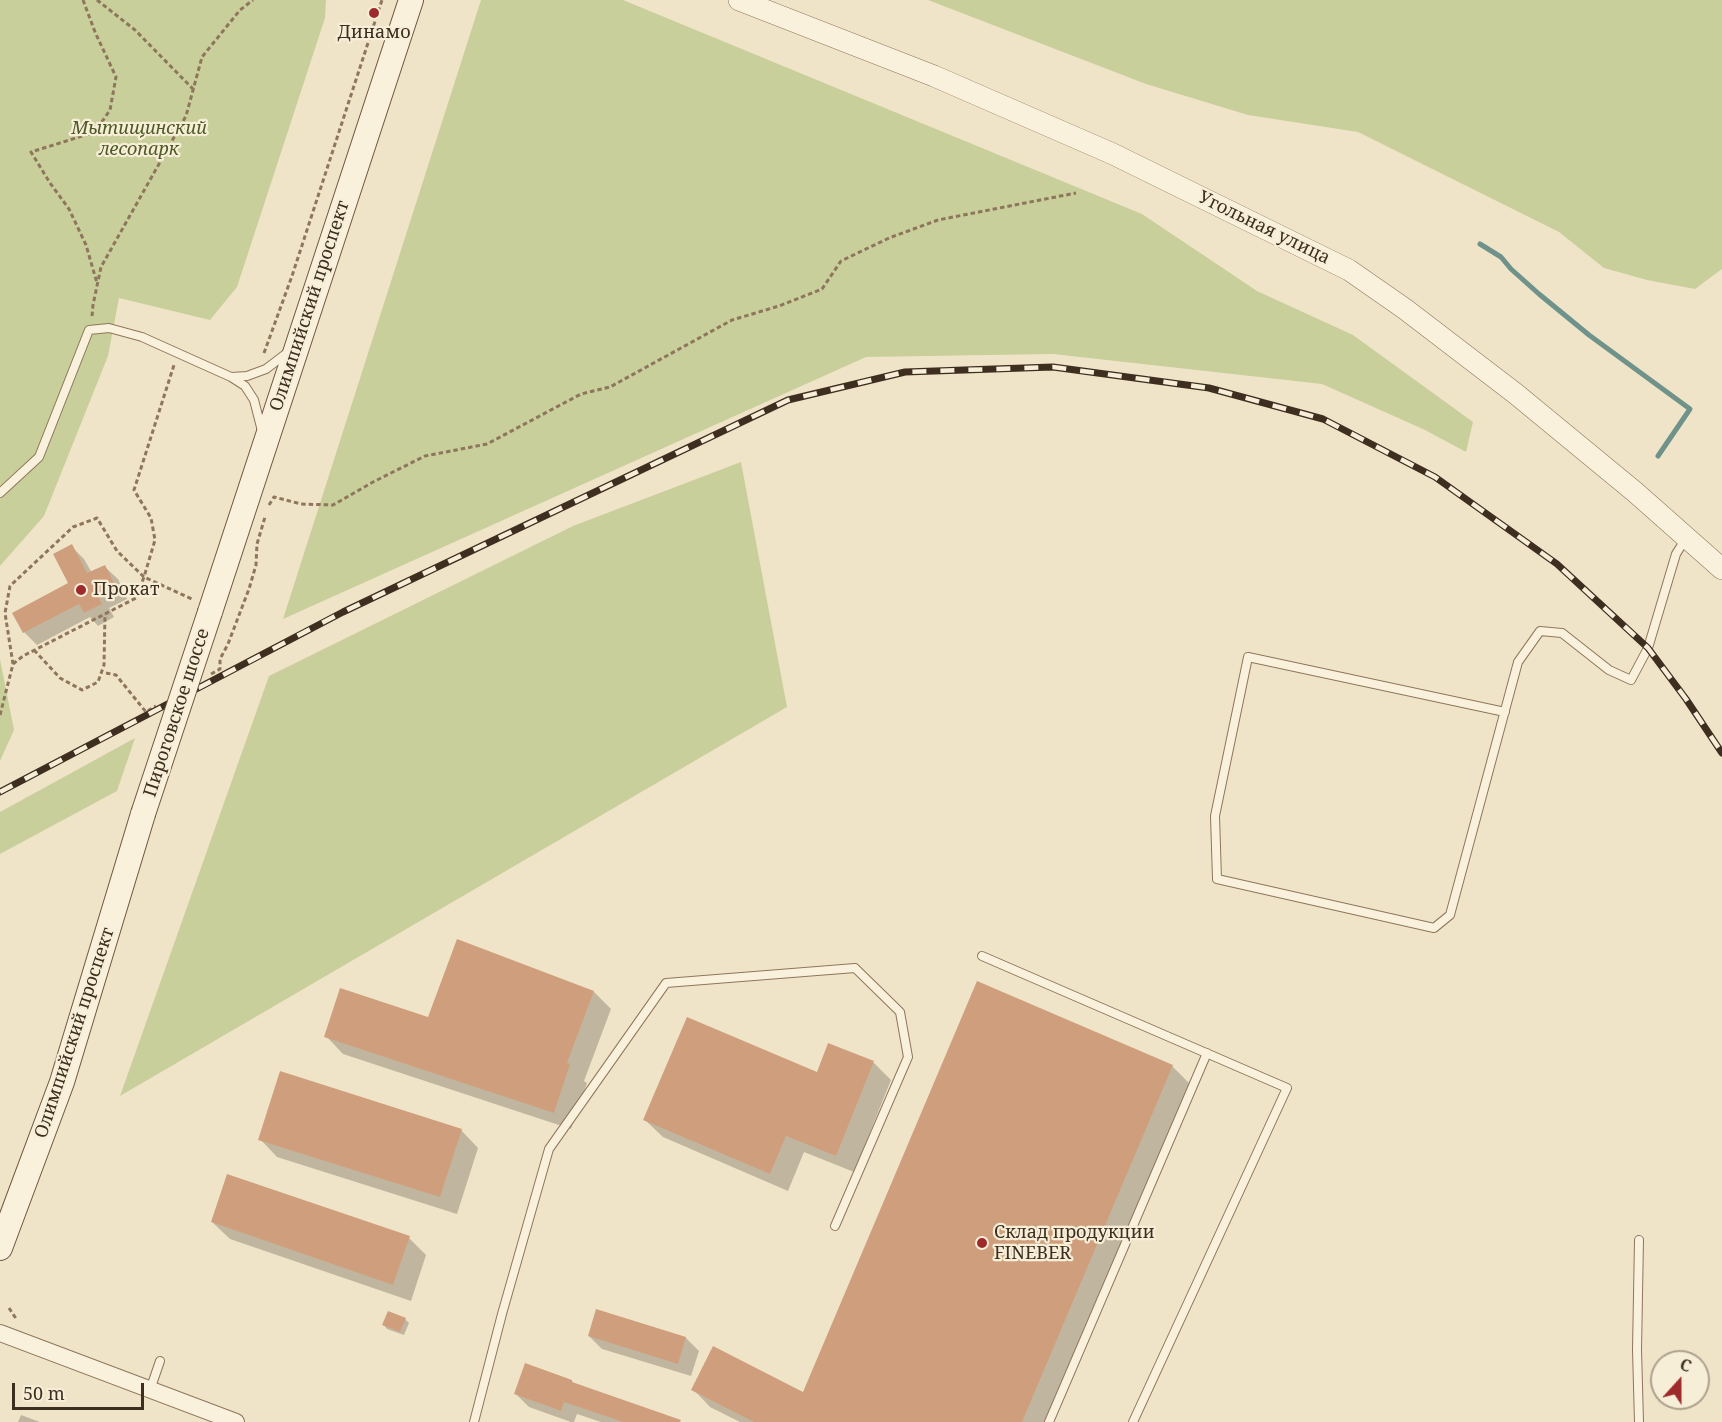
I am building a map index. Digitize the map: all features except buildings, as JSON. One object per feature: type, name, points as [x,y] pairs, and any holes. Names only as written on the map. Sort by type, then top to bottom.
[{"type":"main road","name":"Олимпийский проспект","points":[[202,611],[265,443],[411,0]]},
{"type":"main road","name":"Пироговское шоссе","points":[[143,814],[202,611]]},
{"type":"main road","name":"Олимпийский проспект","points":[[0,1248],[62,1082],[143,814]]},
{"type":"street","name":"Угольная улица","points":[[739,0],[934,76],[1103,150],[1349,270],[1405,309],[1516,393],[1722,569]]},
{"type":"street","points":[[0,1333],[236,1422]]},
{"type":"lane","points":[[0,493],[39,457],[89,330],[109,328],[142,338],[231,377],[245,386],[254,400],[265,443]]},
{"type":"lane","points":[[231,377],[247,376],[266,369],[299,342]]},
{"type":"lane","points":[[1505,712],[1248,657],[1215,816],[1217,879],[1434,928],[1450,915],[1505,712],[1518,662],[1540,631],[1562,633],[1609,670],[1631,680],[1648,648],[1676,554],[1687,537]]},
{"type":"lane","points":[[982,956],[1287,1088],[1133,1422]]},
{"type":"lane","points":[[474,1422],[549,1149],[666,983],[855,968],[900,1012],[908,1057],[835,1226]]},
{"type":"lane","points":[[1049,1422],[1207,1053]]},
{"type":"lane","points":[[1639,1240],[1637,1350],[1639,1422]]},
{"type":"lane","points":[[150,1390],[160,1361]]},
{"type":"path","points":[[83,0],[94,32],[116,77],[110,110],[95,132],[32,152],[69,209],[86,245],[97,285]]},
{"type":"path","points":[[98,0],[135,30],[194,90]]},
{"type":"path","points":[[89,330],[101,267],[186,116],[202,57],[240,10],[253,0]]},
{"type":"path","points":[[261,360],[292,276],[382,0]]},
{"type":"path","points":[[274,496],[301,504],[333,506],[373,482],[425,456],[487,444],[581,394],[610,387],[732,320],[822,290],[841,261],[889,238],[938,220],[1076,193]]},
{"type":"path","points":[[13,663],[136,598],[155,540],[151,518],[134,490],[177,354]]},
{"type":"path","points":[[0,715],[13,663],[5,614],[10,586],[73,527],[97,518],[117,551],[144,577],[196,600],[202,611]]},
{"type":"path","points":[[34,650],[60,678],[82,690],[98,682],[104,665],[105,614]]},
{"type":"path","points":[[9,1308],[17,1320]]},
{"type":"green space","name":"Мытищинский лесопарк","points":[[0,0],[326,0],[325,18],[237,287],[210,320],[119,298],[108,356],[44,516],[0,566]]},
{"type":"green space","points":[[481,0],[623,0],[1142,214],[1257,291],[1353,335],[1473,422],[1466,452],[1425,430],[1322,384],[1053,354],[866,357],[283,619]]},
{"type":"green space","points":[[928,0],[1722,0],[1722,269],[1695,289],[1647,280],[1604,268],[1559,232],[1358,132],[1248,115],[1146,84]]},
{"type":"green space","points":[[741,462],[787,707],[120,1096],[269,676],[573,526]]},
{"type":"green space","points":[[0,659],[14,730],[0,761]]},
{"type":"green space","points":[[135,738],[117,791],[0,854],[0,812]]},
{"type":"waterway","points":[[1480,244],[1501,257],[1539,294],[1589,335],[1690,409],[1658,456]]},
{"type":"railway","points":[[0,792],[343,612],[788,400],[905,372],[1053,367],[1209,388],[1323,419],[1435,477],[1557,564],[1648,648],[1722,753]]},
{"type":"place","name":"Динамо","points":[[374,13]]},
{"type":"place","name":"Прокат","points":[[81,590]]},
{"type":"place","name":"Склад продукции FINEBER","points":[[982,1243]]}]
